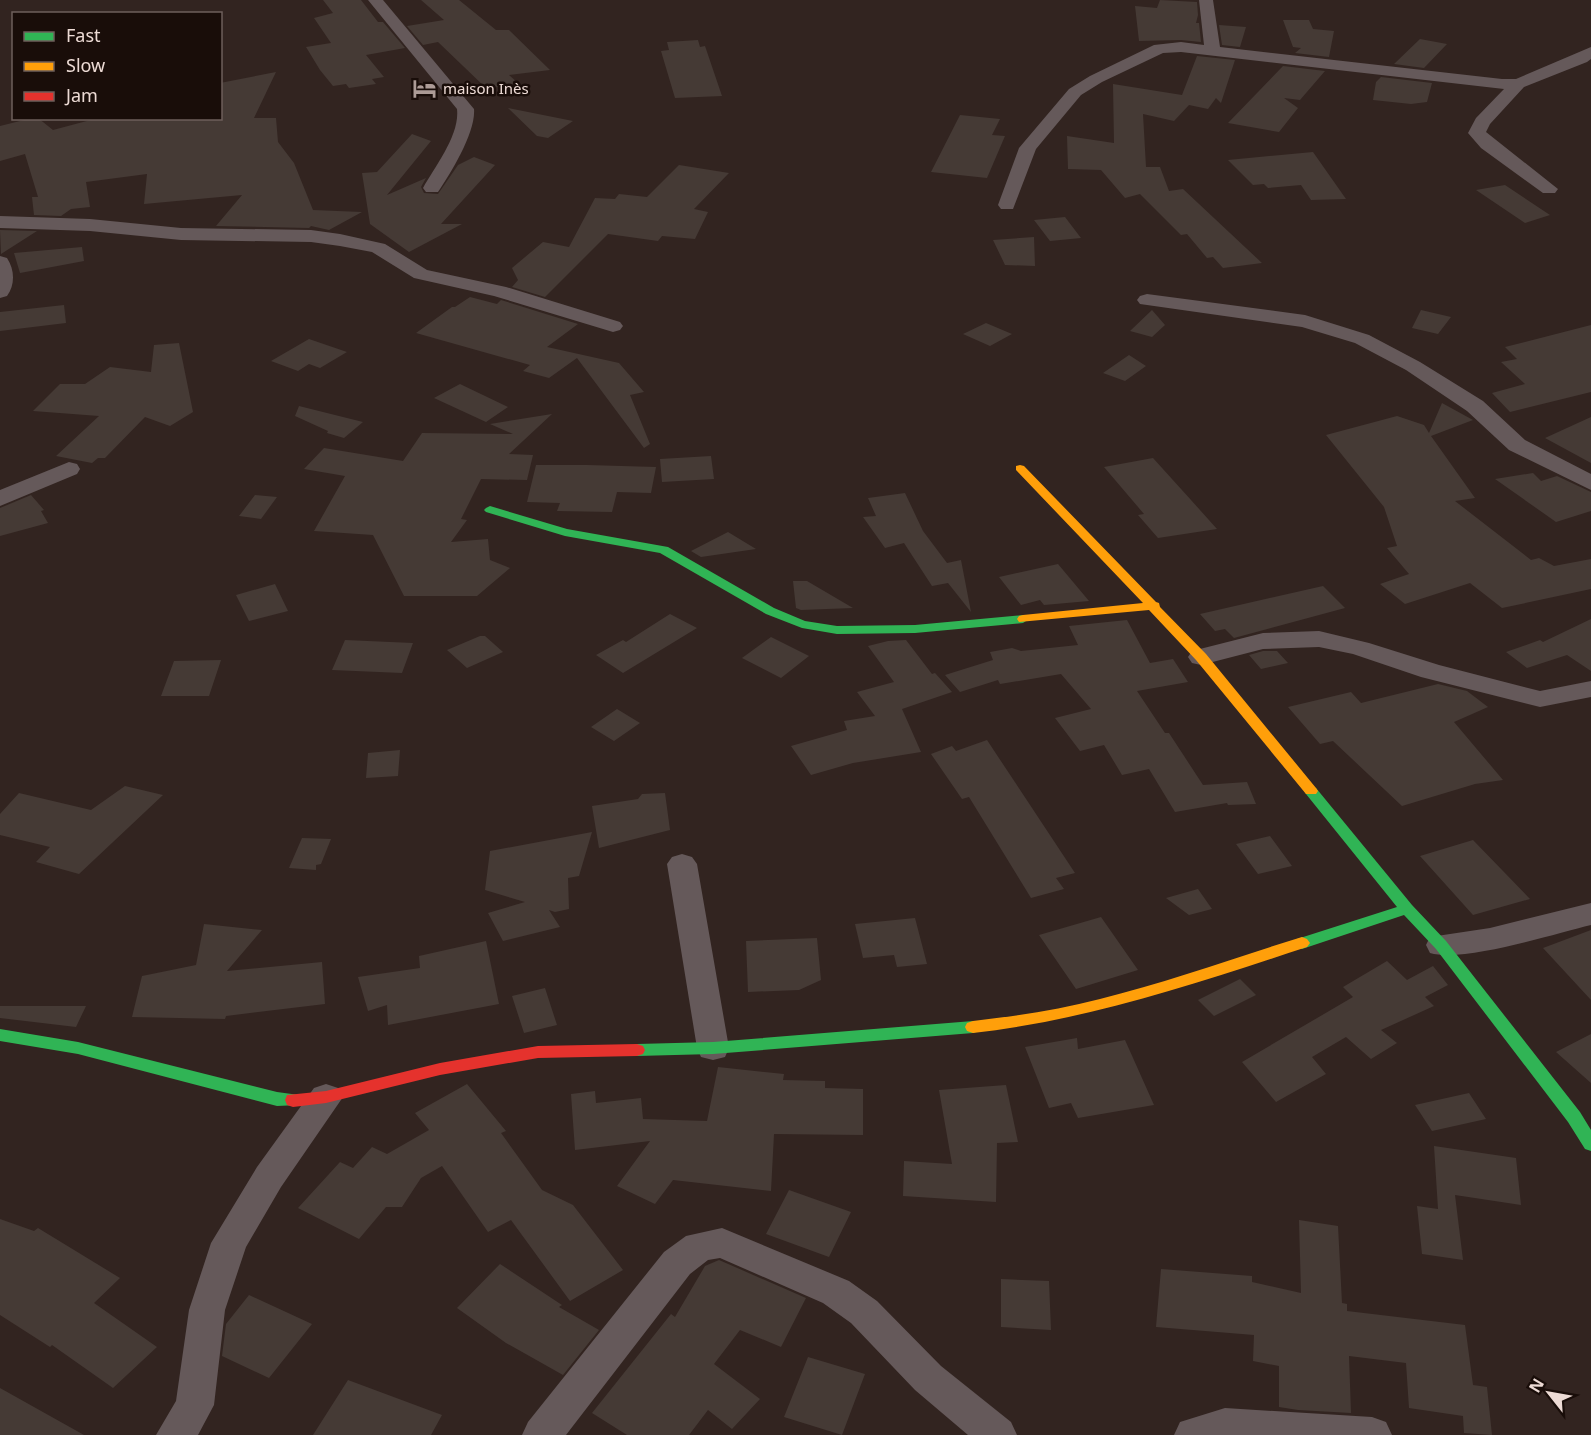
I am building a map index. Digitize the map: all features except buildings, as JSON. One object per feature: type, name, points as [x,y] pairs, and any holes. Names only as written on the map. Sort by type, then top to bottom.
[{"type":"street","points":[[375,0],[459,99],[466,111],[466,118],[456,143],[432,188]]},
{"type":"street","points":[[1206,0],[1213,51]]},
{"type":"street","points":[[1007,205],[1028,148],[1075,92],[1160,48],[1181,47],[1316,64],[1518,84]]},
{"type":"street","points":[[1549,189],[1487,144],[1478,133],[1482,122],[1518,84],[1581,59],[1591,52]]},
{"type":"street","points":[[0,222],[90,225],[182,234],[311,236],[340,240],[378,248],[421,274],[500,291],[613,326]]},
{"type":"street","points":[[0,262],[4,283],[0,292]]},
{"type":"street","points":[[1147,300],[1305,321],[1362,339],[1413,366],[1475,405],[1517,445],[1591,483]]},
{"type":"street","points":[[1020,468],[1155,606],[1201,657],[1407,909],[1441,945],[1574,1117],[1591,1144]]},
{"type":"street","points":[[0,499],[69,469]]},
{"type":"street","points":[[490,510],[565,532],[664,550],[770,611],[802,624],[837,630],[915,629],[1155,606]]},
{"type":"street","points":[[1201,657],[1263,641],[1318,639],[1360,648],[1430,671],[1540,699],[1591,689]]},
{"type":"street","points":[[682,864],[713,1048]]},
{"type":"street","points":[[0,1035],[78,1048],[277,1099],[300,1101],[326,1097],[440,1069],[538,1052],[713,1048],[999,1025],[1121,1001],[1407,909]]},
{"type":"street","points":[[1441,945],[1490,939],[1591,914]]},
{"type":"street","points":[[176,1435],[195,1405],[207,1310],[229,1243],[269,1177],[326,1097]]},
{"type":"street","points":[[542,1435],[677,1263],[699,1246],[722,1243],[836,1292],[864,1312],[928,1378],[997,1435]]},
{"type":"street","points":[[1194,1435],[1225,1426],[1372,1435]]},
{"type":"traffic: fast","points":[[490,510],[565,532],[664,550],[770,611],[802,624],[837,630],[915,629],[1023,619]]},
{"type":"traffic: fast","points":[[1311,791],[1407,909],[1441,945],[1574,1117],[1591,1144]]},
{"type":"traffic: fast","points":[[1302,943],[1407,909]]},
{"type":"traffic: fast","points":[[637,1050],[713,1048],[973,1027]]},
{"type":"traffic: fast","points":[[0,1035],[78,1048],[277,1099],[293,1100]]},
{"type":"traffic: slow","points":[[1020,468],[1201,657],[1311,791]]},
{"type":"traffic: slow","points":[[1023,619],[1155,606]]},
{"type":"traffic: slow","points":[[973,1027],[1057,1015],[1099,1005],[1181,982],[1302,943]]},
{"type":"traffic: jam","points":[[293,1100],[326,1097],[440,1069],[538,1052],[637,1050]]},
{"type":"place","name":"maison Inès","points":[[425,88]]}]
